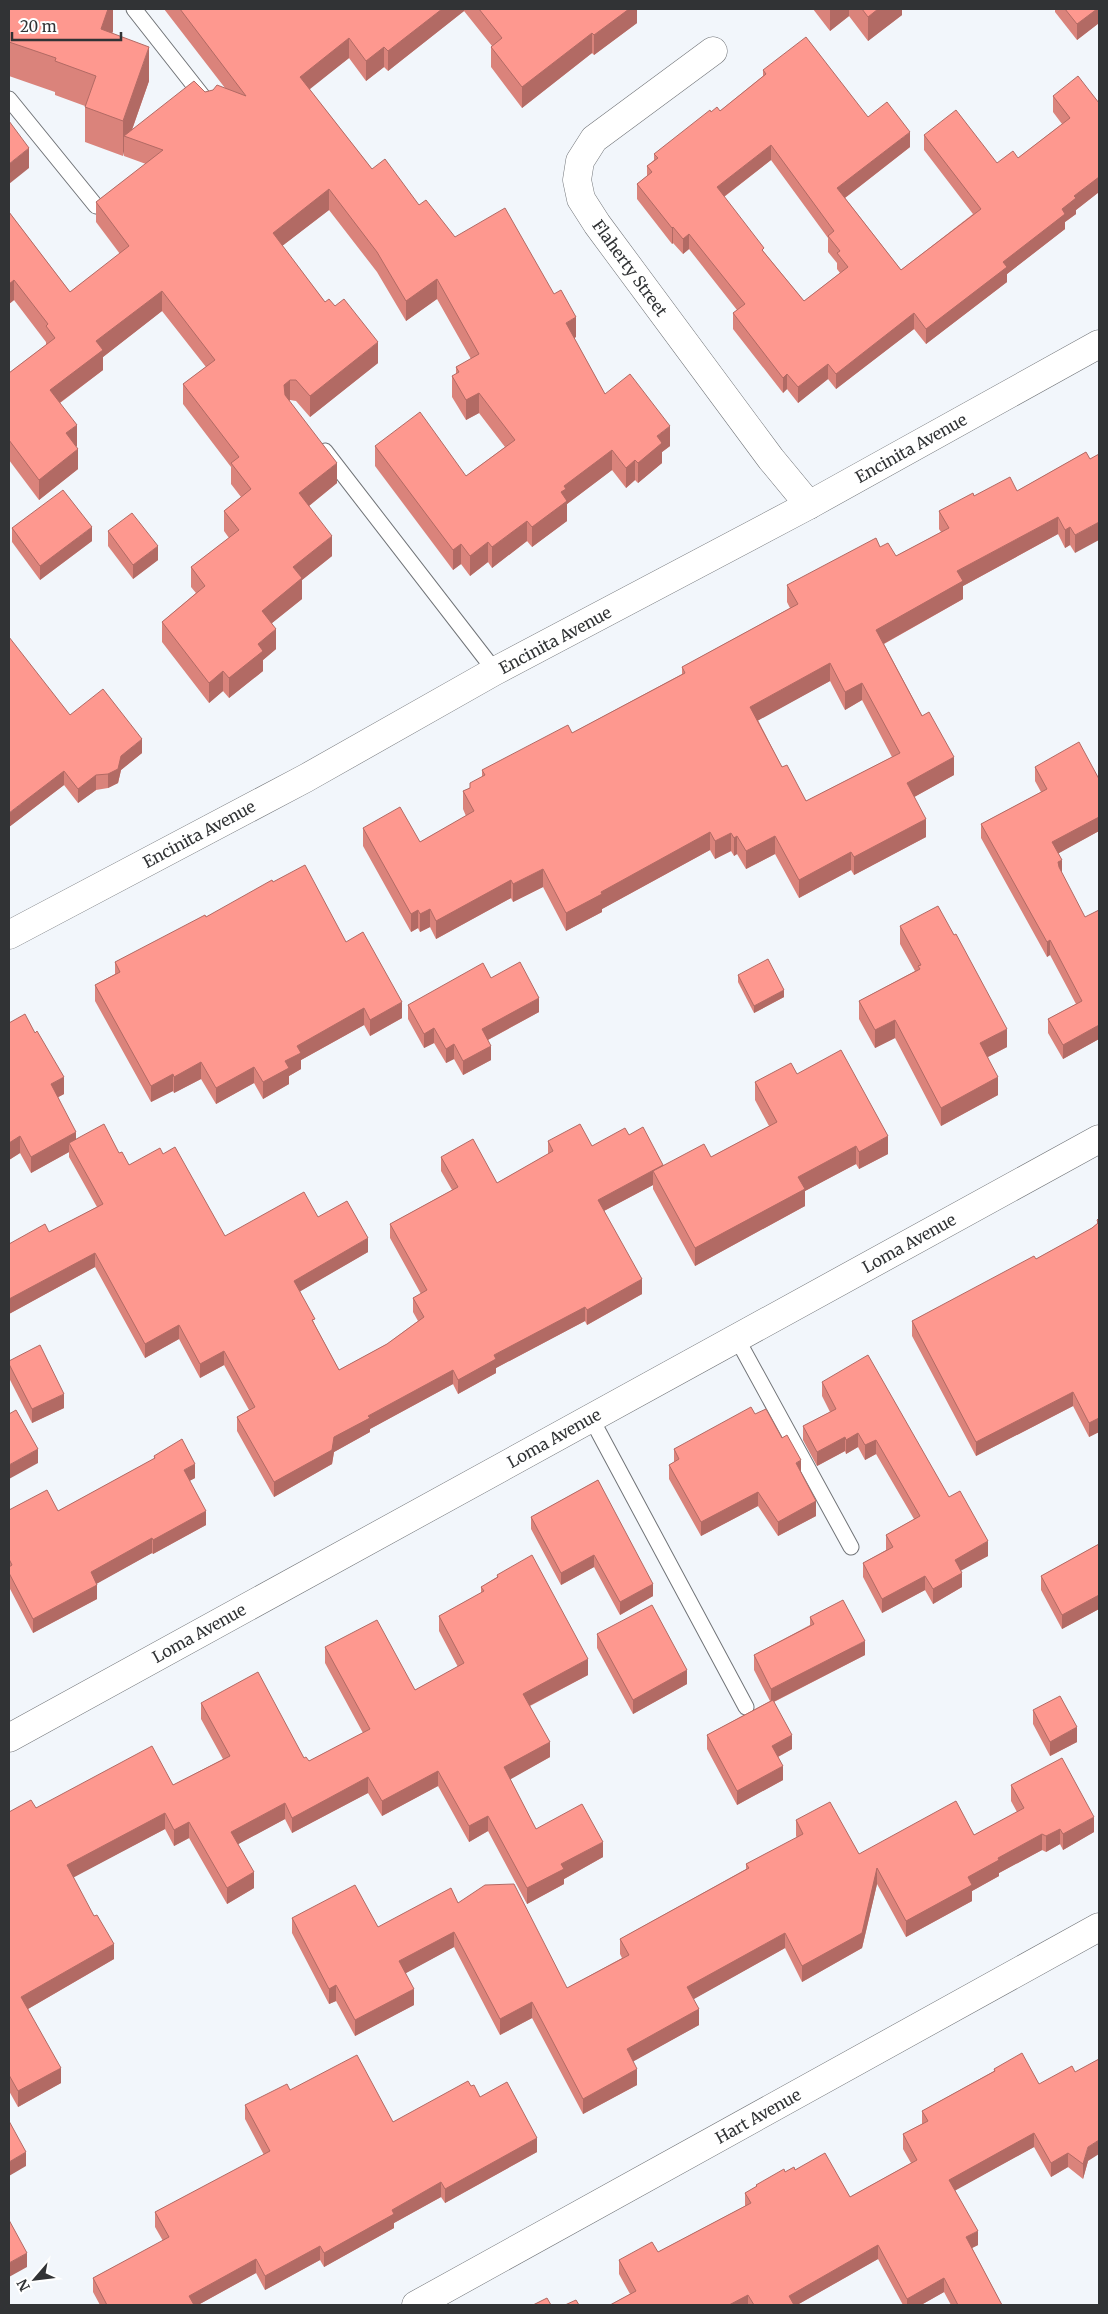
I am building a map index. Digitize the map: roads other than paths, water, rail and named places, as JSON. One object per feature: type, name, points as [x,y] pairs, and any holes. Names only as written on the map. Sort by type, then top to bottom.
[{"type":"street","name":"Flaherty Street","points":[[713,51],[594,139],[580,161],[577,180],[579,190],[581,199],[597,224],[771,459],[809,505]]},
{"type":"street","name":"Encinita Avenue","points":[[11,929],[306,778],[495,671],[809,505],[1099,344]]},
{"type":"street","name":"Loma Avenue","points":[[9,1738],[1099,1139]]},
{"type":"street","name":"Hart Avenue","points":[[416,2305],[1099,1927]]},
{"type":"lane","points":[[134,9],[208,103]]},
{"type":"lane","points":[[9,99],[96,206]]},
{"type":"lane","points":[[316,440],[495,671]]},
{"type":"lane","points":[[736,1337],[851,1547]]},
{"type":"lane","points":[[590,1418],[746,1707]]}]
